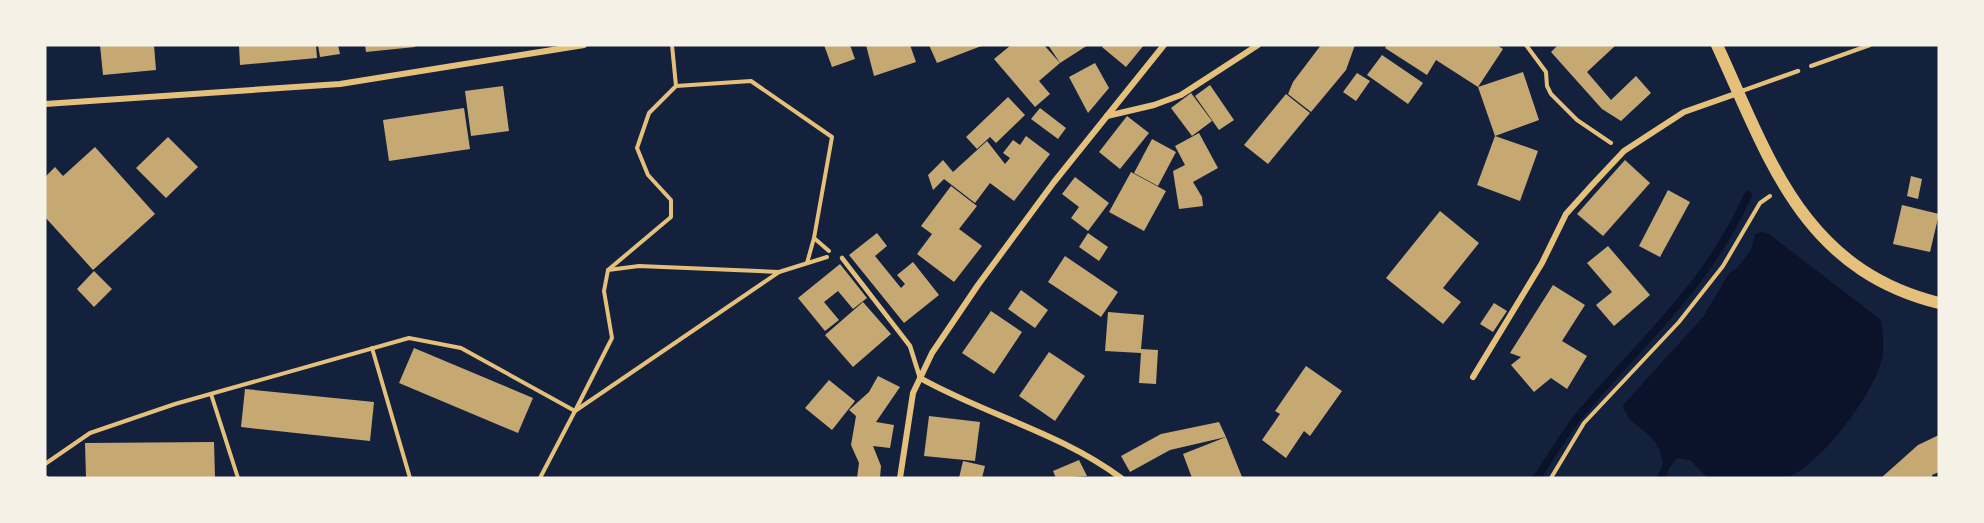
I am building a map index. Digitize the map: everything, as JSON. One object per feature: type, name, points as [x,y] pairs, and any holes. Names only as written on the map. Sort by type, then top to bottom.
[{"type":"main road","points":[[1717,45],[1768,160],[1806,220],[1864,270],[1918,298],[1939,303]]},
{"type":"street","points":[[45,104],[339,84],[584,45]]},
{"type":"street","points":[[900,478],[913,393],[948,328],[1106,116],[1164,45]]},
{"type":"street","points":[[1106,116],[1154,105],[1181,95],[1258,45]]},
{"type":"street","points":[[1473,377],[1542,263],[1566,214],[1624,151],[1684,112],[1738,92]]},
{"type":"street","points":[[920,378],[952,396],[1052,437],[1121,478]]},
{"type":"lane","points":[[1738,92],[1798,71]]},
{"type":"lane","points":[[842,258],[910,346],[920,378]]},
{"type":"path","points":[[672,45],[676,86]]},
{"type":"path","points":[[1526,45],[1545,72],[1551,94],[1577,120],[1624,151]]},
{"type":"path","points":[[1798,71],[1870,45]]},
{"type":"path","points":[[540,478],[612,338],[604,291],[608,270],[671,217],[671,200],[648,175],[637,148],[649,113],[676,86],[751,81],[832,138],[814,238],[807,263]]},
{"type":"path","points":[[1551,478],[1584,423],[1679,322],[1723,266],[1760,203],[1783,187]]},
{"type":"path","points":[[575,411],[779,272],[834,255],[814,238]]},
{"type":"path","points":[[608,270],[639,266],[779,272]]},
{"type":"path","points":[[45,464],[90,433],[211,393],[409,338],[461,348],[575,411]]},
{"type":"path","points":[[372,348],[410,478]]},
{"type":"path","points":[[211,393],[238,478]]},
{"type":"water","points":[[1762,232],[1769,234],[1881,320],[1883,352],[1876,376],[1856,410],[1829,445],[1814,460],[1786,478],[1760,480],[1708,478],[1690,460],[1677,458],[1670,467],[1666,467],[1655,442],[1629,418],[1623,405],[1703,317],[1729,273],[1737,268],[1751,250],[1755,234]]},
{"type":"building","points":[[100,45],[154,45],[156,70],[103,75]]},
{"type":"building","points":[[239,45],[316,45],[317,58],[240,65]]},
{"type":"building","points":[[318,45],[338,45],[340,54],[320,57]]},
{"type":"building","points":[[365,45],[415,45],[415,47],[366,52]]},
{"type":"building","points":[[824,45],[850,45],[855,59],[832,67]]},
{"type":"building","points":[[866,45],[910,45],[916,62],[874,76]]},
{"type":"building","points":[[929,45],[984,45],[937,63]]},
{"type":"building","points":[[1011,45],[1044,45],[1060,63],[1039,81],[1050,94],[1035,107],[994,59]]},
{"type":"building","points":[[1048,45],[1088,45],[1060,63]]},
{"type":"building","points":[[1104,45],[1144,45],[1126,67],[1102,47]]},
{"type":"building","points":[[1321,45],[1355,45],[1346,70],[1311,112],[1288,94],[1293,82]]},
{"type":"building","points":[[1387,45],[1497,45],[1503,49],[1478,87],[1436,60],[1427,75],[1385,48]]},
{"type":"building","points":[[1558,45],[1616,45],[1587,72],[1611,100],[1636,76],[1651,93],[1621,121],[1602,109],[1551,52]]},
{"type":"building","points":[[1382,55],[1423,83],[1408,104],[1367,75]]},
{"type":"building","points":[[1095,63],[1109,88],[1088,113],[1069,77]]},
{"type":"building","points":[[1523,72],[1539,120],[1495,136],[1478,87]]},
{"type":"building","points":[[1357,73],[1370,81],[1356,101],[1343,92]]},
{"type":"building","points":[[1210,85],[1234,120],[1219,130],[1195,96]]},
{"type":"building","points":[[503,86],[509,131],[471,136],[465,91]]},
{"type":"building","points":[[1191,93],[1212,121],[1192,136],[1171,108]]},
{"type":"building","points":[[1286,94],[1310,113],[1268,164],[1244,145]]},
{"type":"building","points":[[1008,97],[1025,115],[996,143],[990,137],[977,149],[966,137]]},
{"type":"building","points":[[464,108],[470,149],[389,161],[383,120]]},
{"type":"building","points":[[1040,108],[1066,128],[1058,139],[1031,119]]},
{"type":"building","points":[[1127,116],[1149,133],[1120,169],[1099,152]]},
{"type":"building","points":[[1199,133],[1218,168],[1193,182],[1202,197],[1203,206],[1179,209],[1173,171],[1185,165],[1175,146]]},
{"type":"building","points":[[1026,136],[1050,154],[1014,201],[990,183],[975,203],[944,179],[933,190],[928,175],[943,160],[953,172],[987,141],[1005,164],[1010,158],[1003,153],[1013,140],[1020,145]]},
{"type":"building","points":[[1495,136],[1538,151],[1520,201],[1477,185]]},
{"type":"building","points":[[168,137],[198,167],[166,198],[136,168]]},
{"type":"building","points":[[1152,139],[1176,152],[1158,186],[1134,173]]},
{"type":"building","points":[[95,147],[155,214],[93,270],[45,217],[45,177],[55,167],[63,176]]},
{"type":"building","points":[[1625,160],[1650,183],[1603,236],[1577,214]]},
{"type":"building","points":[[1131,172],[1166,191],[1144,231],[1109,212]]},
{"type":"building","points":[[1911,176],[1922,179],[1918,199],[1907,196]]},
{"type":"building","points":[[1075,177],[1109,203],[1088,231],[1071,218],[1079,207],[1062,194]]},
{"type":"building","points":[[951,186],[977,206],[959,229],[982,246],[954,282],[917,254],[932,234],[921,226]]},
{"type":"building","points":[[1668,190],[1690,202],[1660,257],[1639,246]]},
{"type":"building","points":[[1902,205],[1939,214],[1930,252],[1893,244]]},
{"type":"building","points":[[1440,211],[1479,243],[1443,288],[1461,302],[1443,324],[1386,278]]},
{"type":"building","points":[[877,233],[887,246],[875,256],[901,288],[905,284],[897,275],[913,262],[939,295],[904,323],[849,255]]},
{"type":"building","points":[[1088,233],[1108,247],[1099,261],[1079,247]]},
{"type":"building","points":[[1608,246],[1650,295],[1614,326],[1596,305],[1612,292],[1587,263]]},
{"type":"building","points":[[1065,256],[1118,292],[1101,317],[1048,282]]},
{"type":"building","points":[[840,264],[867,298],[853,309],[838,291],[824,302],[839,320],[825,331],[798,298]]},
{"type":"building","points":[[94,271],[112,289],[94,307],[77,289]]},
{"type":"building","points":[[1553,285],[1585,305],[1562,341],[1587,356],[1567,389],[1551,378],[1534,392],[1511,365],[1521,357],[1510,353]]},
{"type":"building","points":[[1021,290],[1048,310],[1035,328],[1008,309]]},
{"type":"building","points":[[863,302],[891,334],[853,367],[825,335]]},
{"type":"building","points":[[1494,303],[1507,311],[1493,332],[1480,324]]},
{"type":"building","points":[[991,311],[1022,332],[994,374],[962,353]]},
{"type":"building","points":[[1108,312],[1144,315],[1141,349],[1158,350],[1156,384],[1139,383],[1141,353],[1105,351]]},
{"type":"building","points":[[414,348],[533,398],[518,433],[399,383]]},
{"type":"building","points":[[1049,352],[1085,376],[1055,421],[1019,396]]},
{"type":"building","points":[[1306,366],[1342,391],[1310,436],[1304,431],[1286,458],[1262,440],[1280,414],[1275,411]]},
{"type":"building","points":[[878,376],[900,387],[876,422],[894,425],[890,448],[873,446],[881,466],[880,478],[857,478],[859,463],[851,445],[856,416],[849,410],[869,392]]},
{"type":"building","points":[[829,380],[855,401],[832,430],[805,408]]},
{"type":"building","points":[[245,389],[374,402],[370,441],[241,427]]},
{"type":"building","points":[[929,416],[980,422],[975,461],[924,456]]},
{"type":"building","points":[[1219,422],[1226,437],[1170,450],[1130,472],[1121,456],[1161,434]]},
{"type":"building","points":[[1939,435],[1939,472],[1932,475],[1933,478],[1881,478],[1918,445]]},
{"type":"building","points":[[1226,437],[1242,477],[1192,478],[1183,454]]},
{"type":"building","points":[[214,442],[215,478],[86,478],[85,443]]},
{"type":"building","points":[[1079,460],[1087,476],[1056,478],[1053,471]]},
{"type":"building","points":[[963,461],[985,466],[982,478],[959,478]]},
{"type":"waterway","points":[[1537,478],[1578,417],[1692,287],[1731,229],[1748,195]]},
{"type":"waterway","points":[[1661,478],[1670,457]]}]
